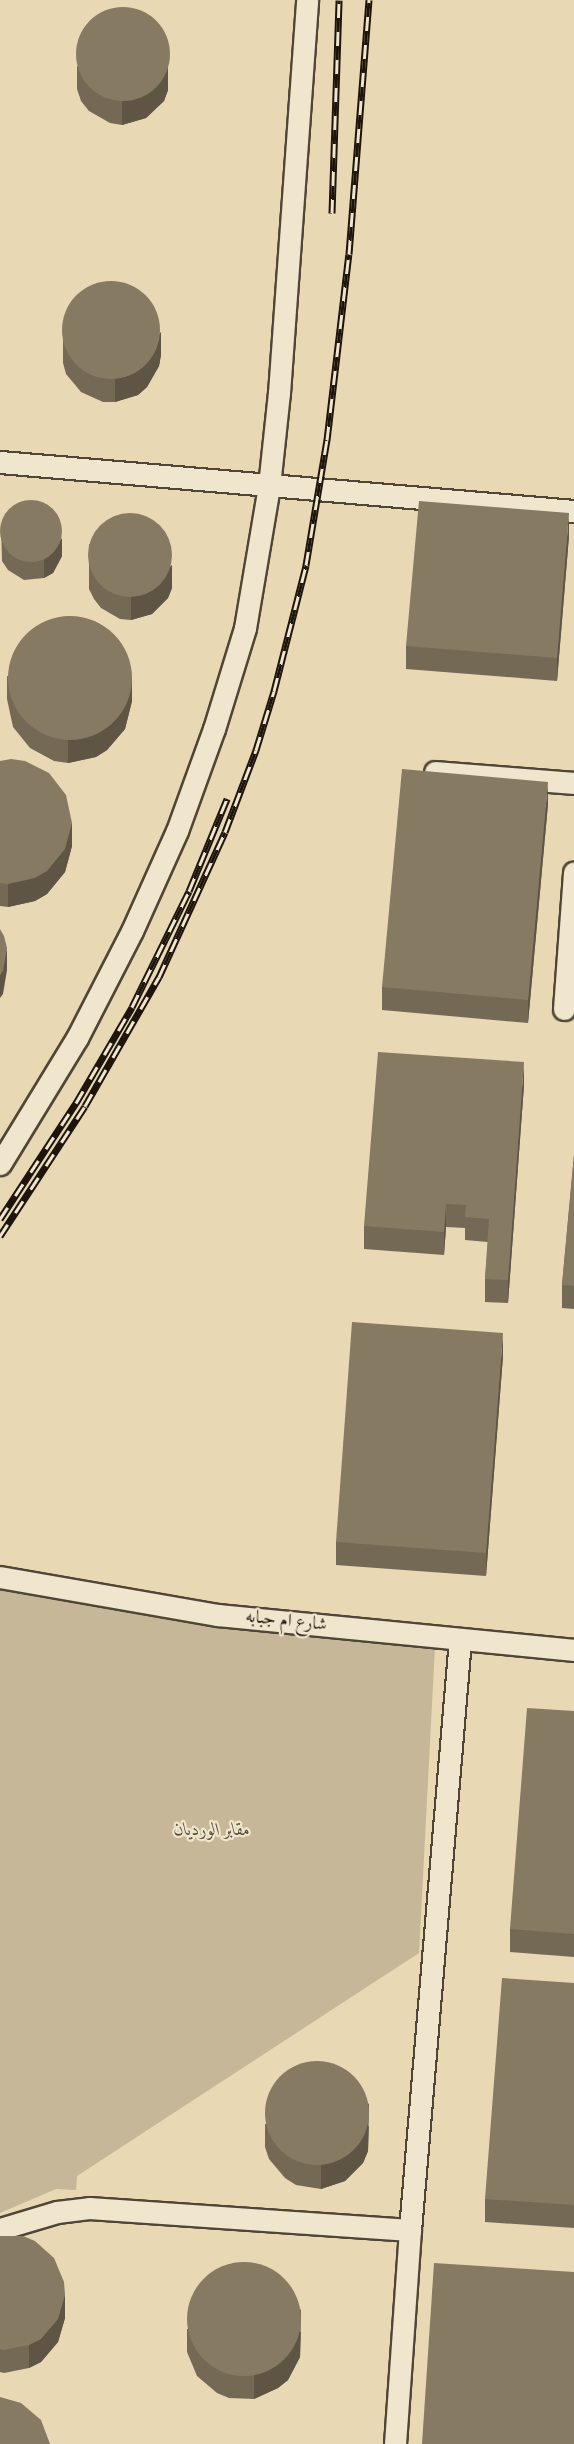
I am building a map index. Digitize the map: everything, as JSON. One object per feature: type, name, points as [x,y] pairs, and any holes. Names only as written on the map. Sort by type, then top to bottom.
[{"type":"street","points":[[0,1164],[104,988],[177,831],[214,729],[245,628],[269,486],[307,0]]},
{"type":"street","points":[[0,462],[574,511]]},
{"type":"street","points":[[431,772],[574,783]]},
{"type":"street","points":[[564,1009],[574,872]]},
{"type":"street","name":"شارع ام جبابه","points":[[0,1577],[218,1615],[574,1650]]},
{"type":"street","points":[[395,2444],[410,2230],[460,1640]]},
{"type":"street","points":[[0,2229],[57,2212],[89,2208],[410,2230]]},
{"type":"green space","name":"مقابر الورديان","points":[[0,1587],[435,1647],[419,1953],[77,2176],[76,2190],[56,2189],[0,2213]]},
{"type":"building","points":[[123,7],[141,11],[156,21],[166,36],[170,54],[166,72],[156,87],[141,97],[123,101],[105,97],[90,87],[80,72],[76,54],[80,36],[90,21],[105,11]]},
{"type":"building","points":[[111,281],[121,282],[138,289],[152,303],[159,320],[159,340],[152,357],[138,371],[121,378],[111,379],[101,378],[84,371],[70,357],[63,340],[62,330],[63,320],[70,303],[84,289],[101,282]]},
{"type":"building","points":[[31,500],[48,505],[53,509],[57,514],[62,531],[57,548],[53,553],[48,557],[31,562],[14,557],[9,553],[5,548],[0,531],[5,514],[9,509],[14,505]]},
{"type":"building","points":[[419,501],[569,513],[557,658],[406,646]]},
{"type":"building","points":[[130,513],[146,516],[160,525],[169,539],[172,555],[169,571],[160,585],[146,594],[130,597],[114,594],[100,585],[91,571],[88,555],[91,539],[100,525],[114,516]]},
{"type":"building","points":[[70,616],[94,621],[113,635],[127,654],[132,678],[127,702],[113,721],[94,735],[70,740],[46,735],[27,721],[13,702],[8,678],[13,654],[27,635],[46,621]]},
{"type":"building","points":[[11,759],[25,761],[49,773],[66,795],[72,823],[65,849],[47,871],[35,878],[8,884],[0,883],[0,761]]},
{"type":"building","points":[[402,769],[548,782],[528,1000],[382,987]]},
{"type":"building","points":[[0,929],[7,948],[3,971],[0,975]]},
{"type":"building","points":[[378,1052],[524,1062],[508,1280],[485,1279],[489,1219],[465,1217],[466,1205],[446,1204],[444,1232],[364,1226]]},
{"type":"building","points":[[574,1155],[574,1286],[562,1285]]},
{"type":"building","points":[[352,1322],[503,1333],[486,1553],[336,1542]]},
{"type":"building","points":[[527,1708],[574,1711],[574,1934],[510,1929]]},
{"type":"building","points":[[502,1978],[574,1983],[574,2205],[485,2199]]},
{"type":"building","points":[[317,2061],[337,2065],[354,2076],[365,2093],[369,2113],[365,2133],[354,2150],[337,2161],[317,2165],[297,2161],[280,2150],[269,2133],[265,2113],[269,2093],[280,2076],[297,2065]]},
{"type":"building","points":[[0,2236],[23,2236],[35,2241],[54,2258],[64,2282],[65,2295],[58,2319],[41,2339],[29,2345],[4,2350],[0,2349]]},
{"type":"building","points":[[244,2262],[266,2266],[284,2279],[297,2297],[301,2319],[297,2341],[284,2359],[266,2372],[244,2376],[222,2372],[204,2359],[191,2341],[187,2319],[191,2297],[204,2279],[222,2266]]},
{"type":"building","points":[[434,2263],[574,2272],[574,2444],[422,2444]]},
{"type":"building","points":[[0,2397],[21,2403],[41,2420],[50,2444],[0,2444]]},
{"type":"railway","points":[[332,213],[339,0]]},
{"type":"railway","points":[[0,1236],[85,1106],[159,977],[225,832],[256,750],[274,691],[306,565],[327,440],[349,254],[369,0]]},
{"type":"railway","points":[[0,1219],[76,1103],[132,1007],[189,891],[227,799]]}]
